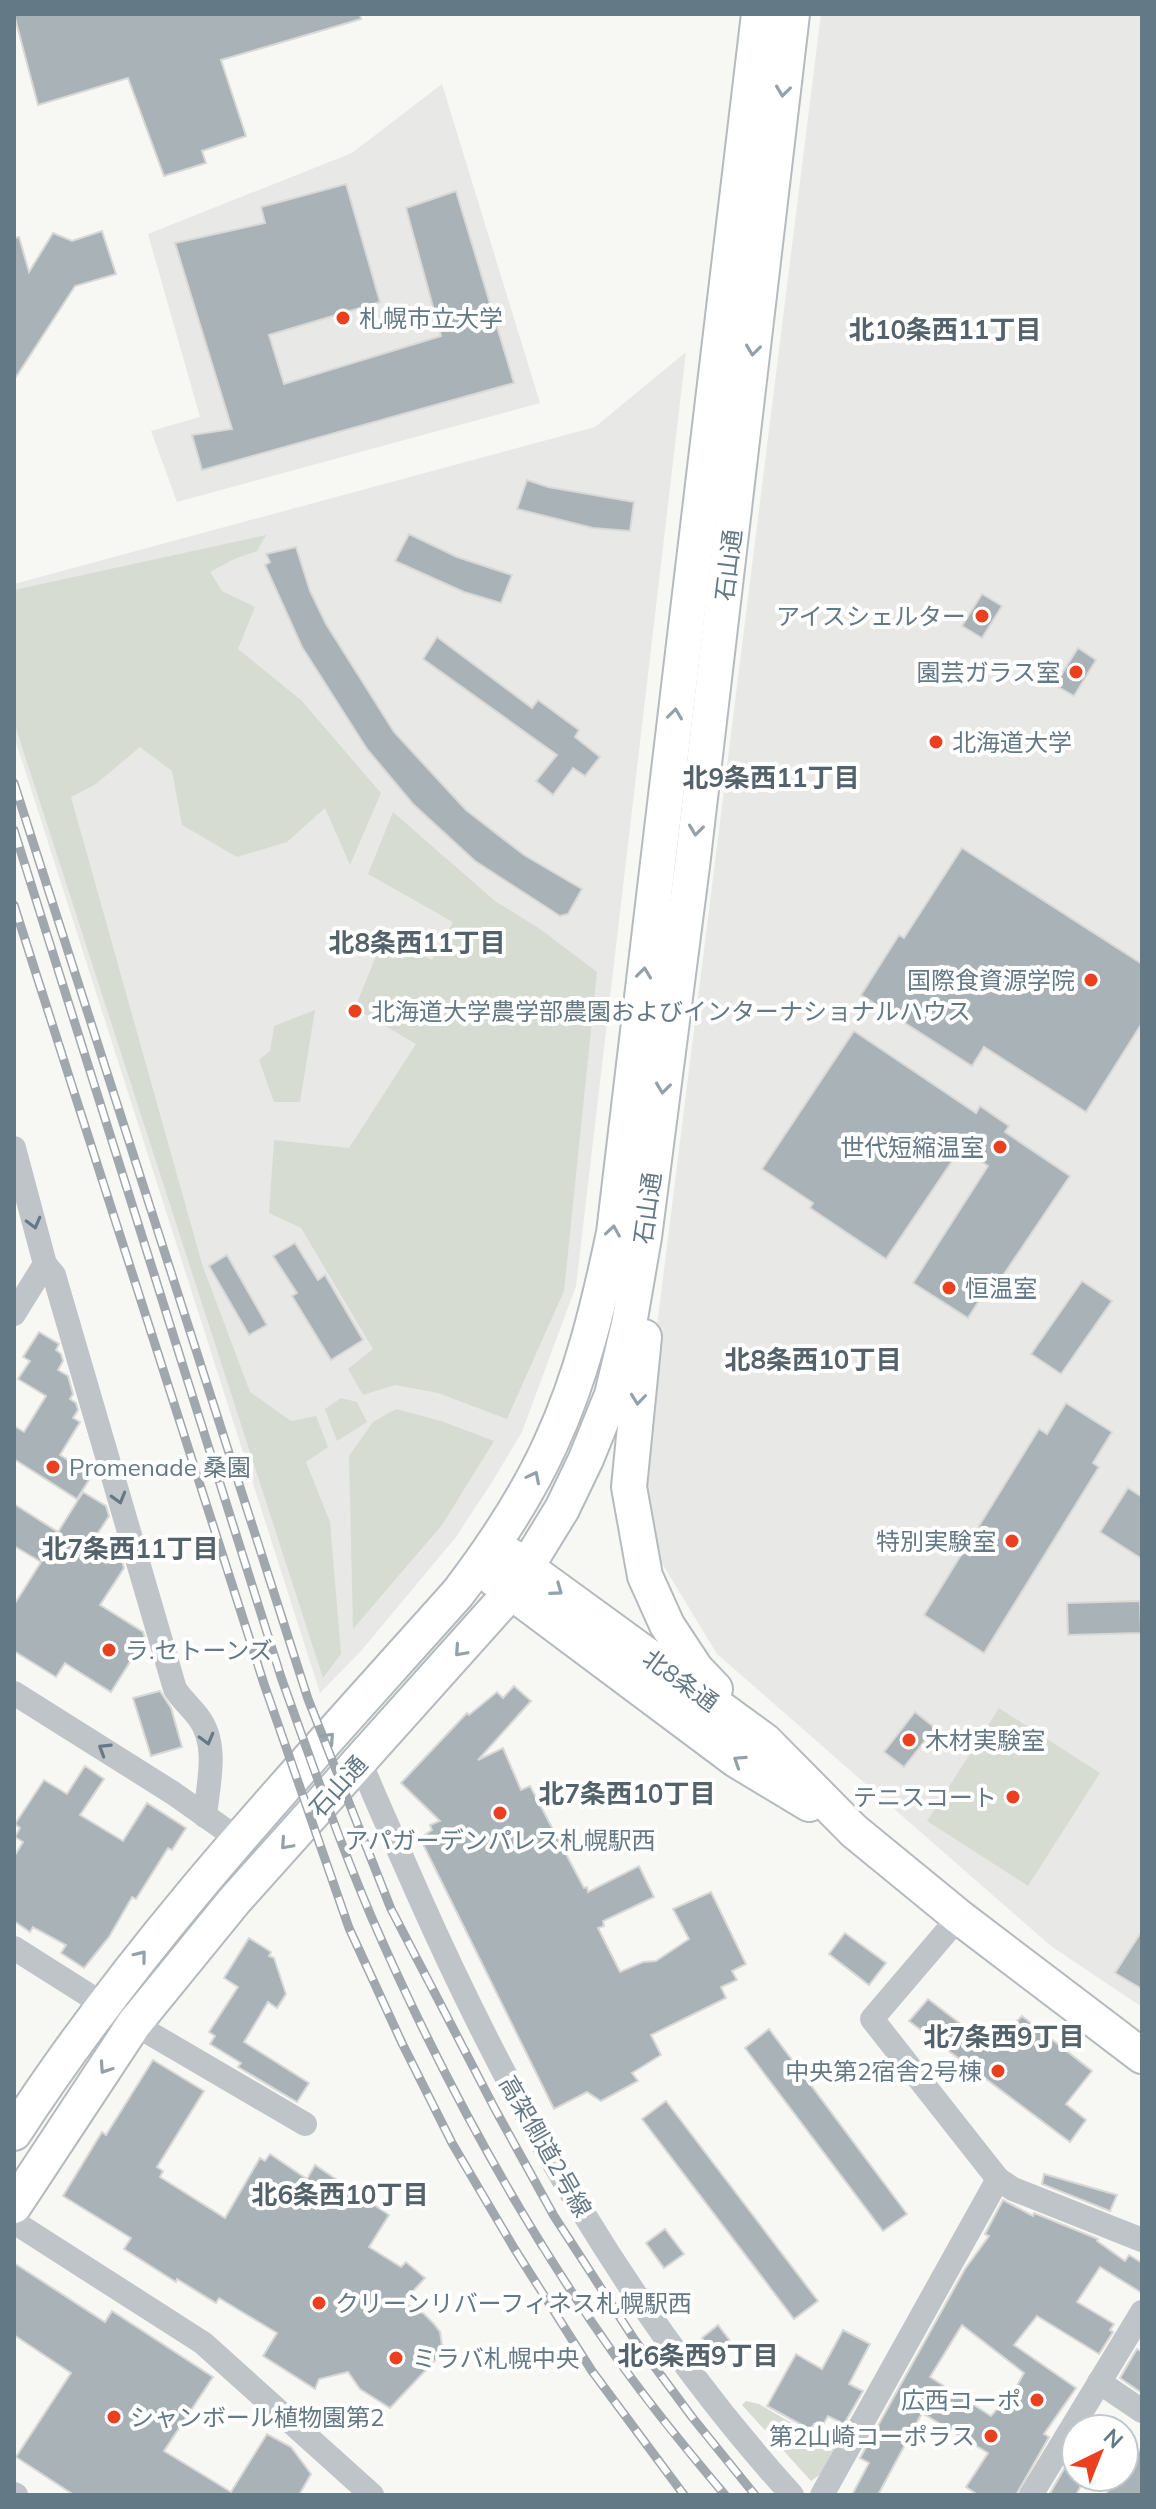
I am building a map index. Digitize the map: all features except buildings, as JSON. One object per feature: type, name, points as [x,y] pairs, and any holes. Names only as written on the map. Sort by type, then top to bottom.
[{"type":"main road","name":"石山通","points":[[14,2133],[103,2004],[238,1839],[458,1593],[486,1556],[552,1442],[598,1309],[614,1233],[759,14]]},
{"type":"main road","name":"石山通","points":[[14,2206],[134,2024],[235,1900],[519,1580],[562,1509],[612,1395],[629,1324],[644,1237],[692,866],[792,14]]},
{"type":"main road","points":[[644,1237],[646,1315],[629,1487],[645,1576],[667,1625],[696,1669],[765,1741]]},
{"type":"main road","name":"北8条通","points":[[486,1556],[765,1741],[854,1831],[959,1917],[1142,2056]]},
{"type":"main road","name":"北8条通","points":[[519,1580],[736,1760],[854,1831]]},
{"type":"street","points":[[14,1148],[45,1264],[54,1275],[175,1689],[198,1716],[209,1735],[211,1755],[205,1816]]},
{"type":"street","points":[[14,1314],[45,1264]]},
{"type":"street","points":[[14,1693],[238,1839]]},
{"type":"street","name":"高架側道2号線","points":[[360,1761],[460,1988],[523,2110],[584,2215],[695,2378],[792,2495]]},
{"type":"street","points":[[959,1917],[872,2019],[998,2179],[1013,2189],[1142,2240]]},
{"type":"street","points":[[14,1948],[134,2024],[305,2124]]},
{"type":"street","points":[[822,2495],[998,2179]]},
{"type":"street","points":[[14,2222],[203,2343],[372,2495]]},
{"type":"street","points":[[1031,2495],[1142,2312]]},
{"type":"street","points":[[1099,2382],[1142,2411]]},
{"type":"shaded area","name":"北海道大学","points":[[821,14],[1142,14],[1142,2007],[1051,1946],[717,1654],[657,1555],[639,1470]]},
{"type":"shaded area","name":"札幌市立大学","points":[[442,84],[540,403],[177,502],[151,431],[200,417],[148,234],[352,153]]},
{"type":"shaded area","name":"北海道大学農学部農園およびインターナショナルハウス","points":[[686,352],[576,1286],[522,1432],[492,1482],[456,1537],[361,1651],[320,1693],[14,736],[14,584],[595,427]]},
{"type":"shaded area","points":[[266,535],[257,551],[210,572],[222,591],[255,607],[238,649],[301,700],[381,793],[350,865],[325,808],[287,842],[237,857],[182,825],[172,771],[140,747],[96,784],[71,797],[202,1264],[250,1392],[291,1421],[316,1416],[328,1447],[306,1462],[330,1522],[341,1654],[323,1678],[14,722],[14,590]]},
{"type":"shaded area","points":[[393,812],[495,901],[540,929],[597,972],[564,1291],[507,1419],[438,1393],[395,1385],[363,1395],[348,1369],[373,1349],[301,1228],[269,1213],[274,1140],[349,1148],[416,1044],[355,1008],[384,936],[432,960],[453,922],[368,874]]},
{"type":"shaded area","points":[[315,1010],[300,1102],[274,1102],[259,1060],[270,1051],[274,1026]]},
{"type":"shaded area","points":[[341,1398],[357,1402],[367,1422],[337,1441],[325,1409]]},
{"type":"shaded area","points":[[396,1409],[441,1421],[494,1441],[442,1525],[353,1629],[349,1456],[373,1422]]},
{"type":"shaded area","name":"テニスコート","points":[[999,1708],[1100,1773],[1028,1886],[927,1821]]},
{"type":"shaded area","points":[[746,2401],[759,2404],[834,2448],[821,2474],[811,2481],[742,2405]]},
{"type":"railway","points":[[14,783],[308,1699],[391,1909],[554,2216],[634,2339],[755,2495]]},
{"type":"railway","points":[[14,830],[281,1677],[371,1916],[452,2087],[546,2252],[629,2375],[725,2495]]},
{"type":"railway","points":[[14,905],[264,1684],[349,1928],[452,2143],[514,2248],[592,2371],[684,2495]]},
{"type":"place","name":"札幌市立大学","points":[[343,318]]},
{"type":"place","name":"アイスシェルター","points":[[982,616]]},
{"type":"place","name":"園芸ガラス室","points":[[1076,672]]},
{"type":"place","name":"北海道大学","points":[[936,742]]},
{"type":"place","name":"国際食資源学院","points":[[1091,980]]},
{"type":"place","name":"北海道大学農学部農園およびインターナショナルハウス","points":[[355,1011]]},
{"type":"place","name":"世代短縮温室","points":[[1000,1147]]},
{"type":"place","name":"恒温室","points":[[949,1288]]},
{"type":"place","name":"Promenade 桑園","points":[[53,1467]]},
{"type":"place","name":"特別実験室","points":[[1012,1541]]},
{"type":"place","name":"ラ.セトーンズ","points":[[109,1650]]},
{"type":"place","name":"木材実験室","points":[[909,1740]]},
{"type":"place","name":"テニスコート","points":[[1013,1797]]},
{"type":"place","name":"アパガーデンパレス札幌駅西","points":[[500,1813]]},
{"type":"place","name":"中央第2宿舎2号棟","points":[[998,2071]]},
{"type":"place","name":"クリーンリバーフィネス札幌駅西","points":[[319,2303]]},
{"type":"place","name":"ミラバ札幌中央","points":[[396,2358]]},
{"type":"place","name":"広西コーポ","points":[[1037,2400]]},
{"type":"place","name":"シャンボール植物園第2","points":[[114,2417]]},
{"type":"place","name":"第2山崎コーポラス","points":[[991,2436]]},
{"type":"district","name":"北10条西11丁目","points":[[945,329]]},
{"type":"district","name":"北9条西11丁目","points":[[771,777]]},
{"type":"district","name":"北8条西11丁目","points":[[417,942]]},
{"type":"district","name":"北8条西10丁目","points":[[813,1359]]},
{"type":"district","name":"北7条西11丁目","points":[[130,1548]]},
{"type":"district","name":"北7条西10丁目","points":[[627,1793]]},
{"type":"district","name":"北7条西9丁目","points":[[1004,2036]]},
{"type":"district","name":"北6条西10丁目","points":[[340,2194]]},
{"type":"district","name":"北6条西9丁目","points":[[698,2355]]}]
